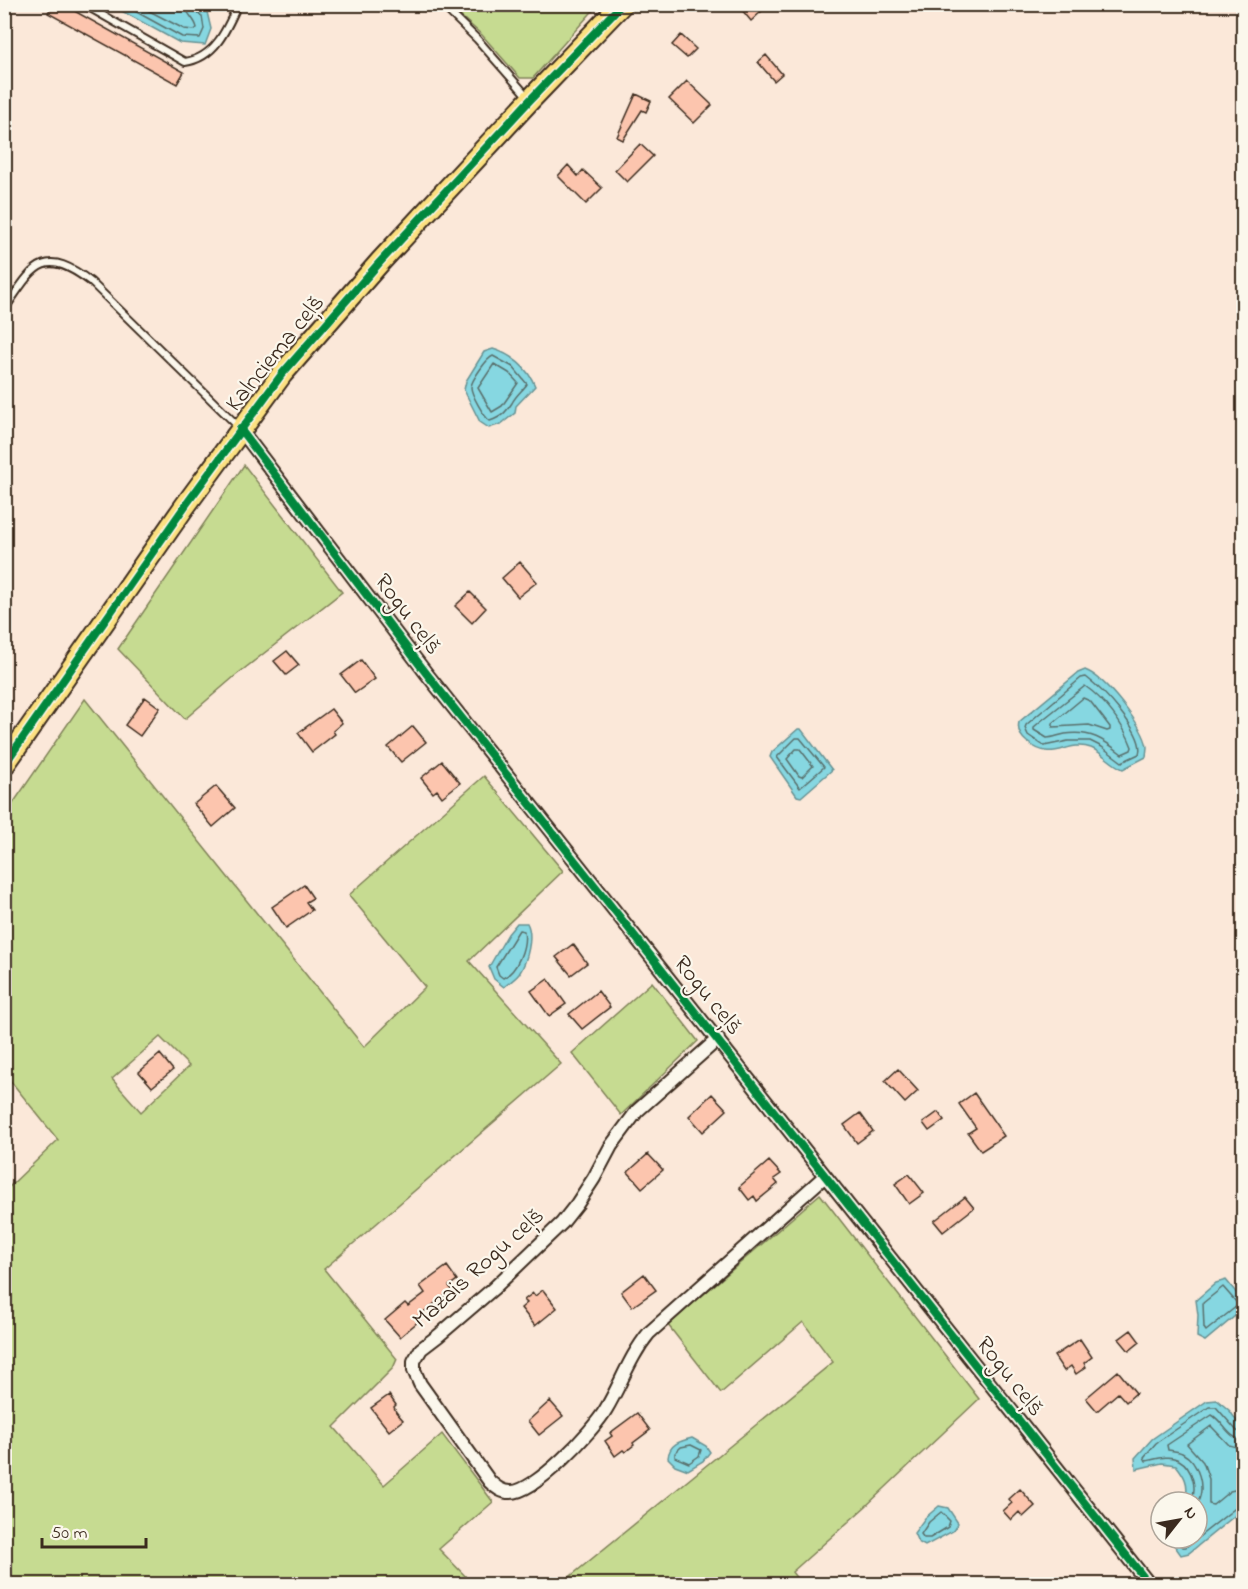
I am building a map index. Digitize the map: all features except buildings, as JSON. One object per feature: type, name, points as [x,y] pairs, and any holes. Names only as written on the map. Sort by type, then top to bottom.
[{"type":"main road","name":"Kalnciema ceļš","points":[[4,765],[240,429],[282,374],[530,100],[622,4]]},
{"type":"street","name":"Rogu ceļš","points":[[240,429],[434,682],[647,953],[718,1039],[1149,1584]]},
{"type":"street","name":"Mazais Rogu ceļš","points":[[718,1039],[631,1118],[611,1146],[577,1204],[562,1223],[494,1288],[421,1349],[414,1361],[414,1370],[420,1384],[490,1482],[499,1490],[518,1491],[529,1487],[564,1456],[600,1419],[631,1359],[649,1333],[825,1176]]},
{"type":"lane","points":[[83,4],[185,62],[197,60],[210,51],[224,33],[238,4]]},
{"type":"lane","points":[[441,4],[477,39],[530,100]]},
{"type":"lane","points":[[4,310],[35,269],[50,262],[73,268],[91,282],[240,429]]},
{"type":"green space","points":[[448,5],[598,5],[533,78],[520,78],[482,35]]},
{"type":"green space","points":[[244,465],[342,592],[235,676],[185,719],[118,649]]},
{"type":"green space","points":[[85,699],[364,1047],[425,987],[349,895],[484,776],[563,871],[469,961],[561,1064],[324,1269],[397,1359],[393,1368],[334,1427],[384,1485],[442,1434],[493,1502],[439,1549],[473,1584],[5,1584],[4,1229],[12,1221],[5,1191],[58,1140],[5,1074],[5,815]],"holes":[[[160,1037],[189,1066],[141,1112],[112,1079]]]},
{"type":"green space","points":[[652,982],[698,1041],[621,1115],[572,1053]]},
{"type":"green space","points":[[820,1194],[979,1399],[865,1507],[792,1572],[801,1584],[561,1584],[833,1362],[803,1322],[721,1393],[668,1325]]},
{"type":"water","points":[[111,5],[195,5],[207,12],[211,29],[205,45],[180,43]]},
{"type":"water","points":[[493,349],[506,354],[518,363],[528,373],[535,386],[516,406],[515,413],[501,424],[489,428],[480,422],[464,390],[466,381],[484,352]]},
{"type":"water","points":[[1085,670],[1113,692],[1131,716],[1144,738],[1147,747],[1146,757],[1123,769],[1091,748],[1074,746],[1045,751],[1027,742],[1021,736],[1019,722],[1078,673]]},
{"type":"water","points":[[798,729],[801,729],[832,770],[801,797],[797,796],[770,757],[772,752]]},
{"type":"water","points":[[517,923],[527,923],[530,935],[529,949],[519,974],[504,987],[494,979],[489,967]]},
{"type":"water","points":[[1226,1280],[1243,1301],[1241,1311],[1205,1341],[1197,1337],[1196,1300],[1216,1283]]},
{"type":"water","points":[[1217,1400],[1230,1411],[1243,1430],[1243,1509],[1209,1537],[1209,1490],[1187,1490],[1186,1483],[1176,1465],[1162,1463],[1136,1469],[1135,1458],[1152,1439],[1207,1401]]},
{"type":"water","points":[[692,1438],[706,1446],[710,1452],[703,1461],[688,1470],[675,1465],[668,1458],[673,1446]]},
{"type":"water","points":[[939,1506],[948,1508],[958,1523],[953,1531],[925,1546],[918,1542],[914,1533],[925,1518]]},
{"type":"water","points":[[1177,1550],[1193,1550],[1189,1553],[1181,1555]]},
{"type":"cycle path","points":[[4,765],[185,506],[282,374],[380,262],[622,4]]},
{"type":"cycle path","points":[[240,429],[426,673],[1149,1584]]}]
